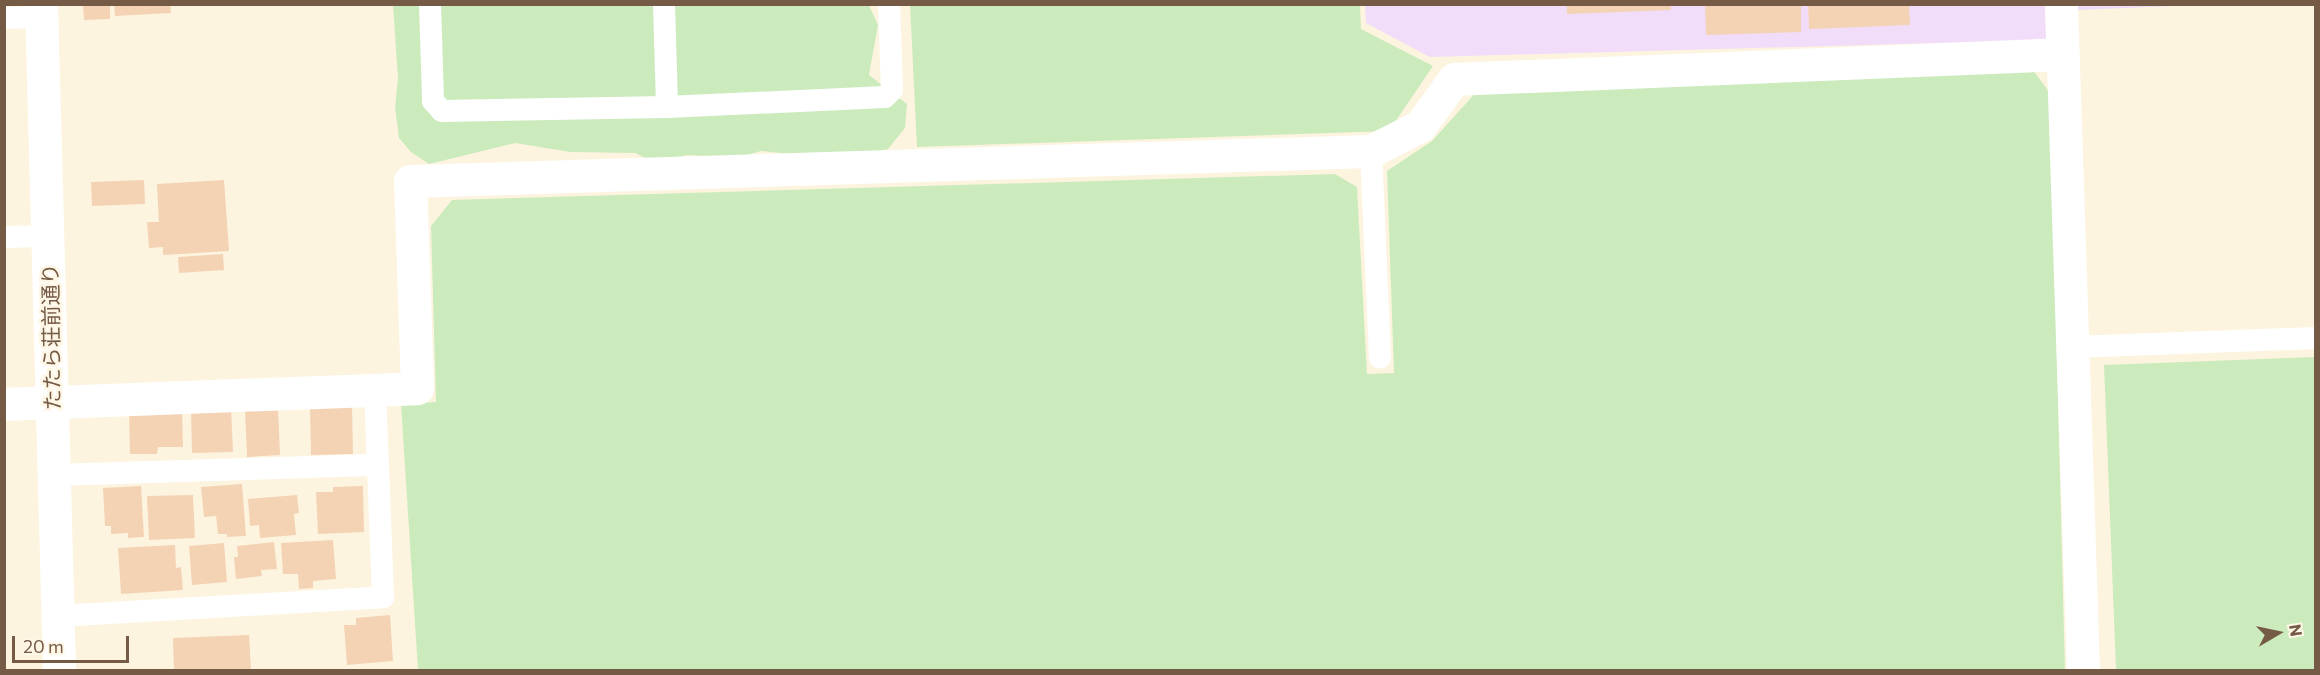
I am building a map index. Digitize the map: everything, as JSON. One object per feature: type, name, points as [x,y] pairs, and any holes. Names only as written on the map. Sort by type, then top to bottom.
[{"type":"street","points":[[2061,4],[2083,670]]},
{"type":"street","name":"たたら荘前通り","points":[[41,11],[60,670]]},
{"type":"street","points":[[4,404],[417,388],[410,181],[1371,151],[1420,126],[1454,79],[2062,54]]},
{"type":"lane","points":[[430,4],[433,101],[442,111],[667,107],[885,98],[892,90],[889,4]]},
{"type":"lane","points":[[664,4],[667,107]]},
{"type":"lane","points":[[4,18],[41,11]]},
{"type":"lane","points":[[1371,151],[1380,358]]},
{"type":"lane","points":[[4,237],[48,236]]},
{"type":"lane","points":[[2072,347],[2316,338]]},
{"type":"lane","points":[[58,616],[383,597],[375,389]]},
{"type":"lane","points":[[54,475],[378,465]]},
{"type":"shaded area","points":[[2078,4],[2198,4],[2198,5],[2078,10]]},
{"type":"shaded area","points":[[1365,5],[2045,5],[2046,40],[1430,57],[1366,23]]},
{"type":"green space","points":[[393,5],[869,5],[878,25],[869,75],[907,104],[905,128],[888,149],[865,156],[808,156],[761,151],[737,158],[688,155],[654,162],[635,153],[570,152],[515,143],[429,164],[411,152],[399,138],[395,107],[398,78]]},
{"type":"green space","points":[[910,5],[1360,5],[1361,29],[1433,66],[1389,131],[917,147]]},
{"type":"green space","points":[[2027,62],[2050,93],[2065,670],[418,670],[401,404],[436,402],[431,226],[452,200],[1335,174],[1357,187],[1367,374],[1394,373],[1387,171],[1432,141],[1479,89]]},
{"type":"green space","points":[[2315,357],[2315,670],[2116,670],[2104,365]]},
{"type":"building","points":[[83,4],[110,4],[110,19],[84,20]]},
{"type":"building","points":[[114,4],[170,4],[171,13],[115,16]]},
{"type":"building","points":[[1567,4],[1671,4],[1671,10],[1567,14]]},
{"type":"building","points":[[1705,4],[1801,4],[1801,32],[1706,35]]},
{"type":"building","points":[[1808,4],[1909,4],[1910,25],[1809,29]]},
{"type":"building","points":[[144,180],[145,204],[92,206],[91,182]]},
{"type":"building","points":[[224,180],[229,251],[163,255],[163,247],[149,248],[147,222],[159,222],[157,184]]},
{"type":"building","points":[[223,254],[224,270],[179,273],[178,257]]},
{"type":"building","points":[[352,406],[353,454],[311,455],[310,408]]},
{"type":"building","points":[[231,408],[233,452],[192,453],[191,410]]},
{"type":"building","points":[[278,408],[280,455],[247,457],[245,409]]},
{"type":"building","points":[[182,410],[183,447],[158,447],[157,454],[130,454],[129,411]]},
{"type":"building","points":[[242,484],[246,536],[227,537],[227,534],[218,534],[216,516],[204,517],[201,487]]},
{"type":"building","points":[[141,486],[144,537],[128,538],[128,533],[111,534],[111,526],[105,526],[103,488]]},
{"type":"building","points":[[363,486],[364,532],[318,534],[316,492],[333,492],[333,487]]},
{"type":"building","points":[[193,495],[195,538],[149,540],[147,496]]},
{"type":"building","points":[[297,495],[299,513],[294,514],[296,535],[260,538],[259,525],[250,526],[248,499]]},
{"type":"building","points":[[333,540],[336,579],[313,581],[313,588],[299,589],[298,574],[283,574],[281,543]]},
{"type":"building","points":[[274,542],[277,569],[261,570],[262,576],[236,579],[234,557],[238,557],[237,546]]},
{"type":"building","points":[[224,543],[227,582],[192,585],[189,546]]},
{"type":"building","points":[[175,545],[176,568],[181,567],[183,590],[121,594],[118,548]]},
{"type":"building","points":[[390,615],[393,661],[347,665],[344,625],[356,625],[356,618]]},
{"type":"building","points":[[249,635],[251,670],[174,670],[173,638]]}]
